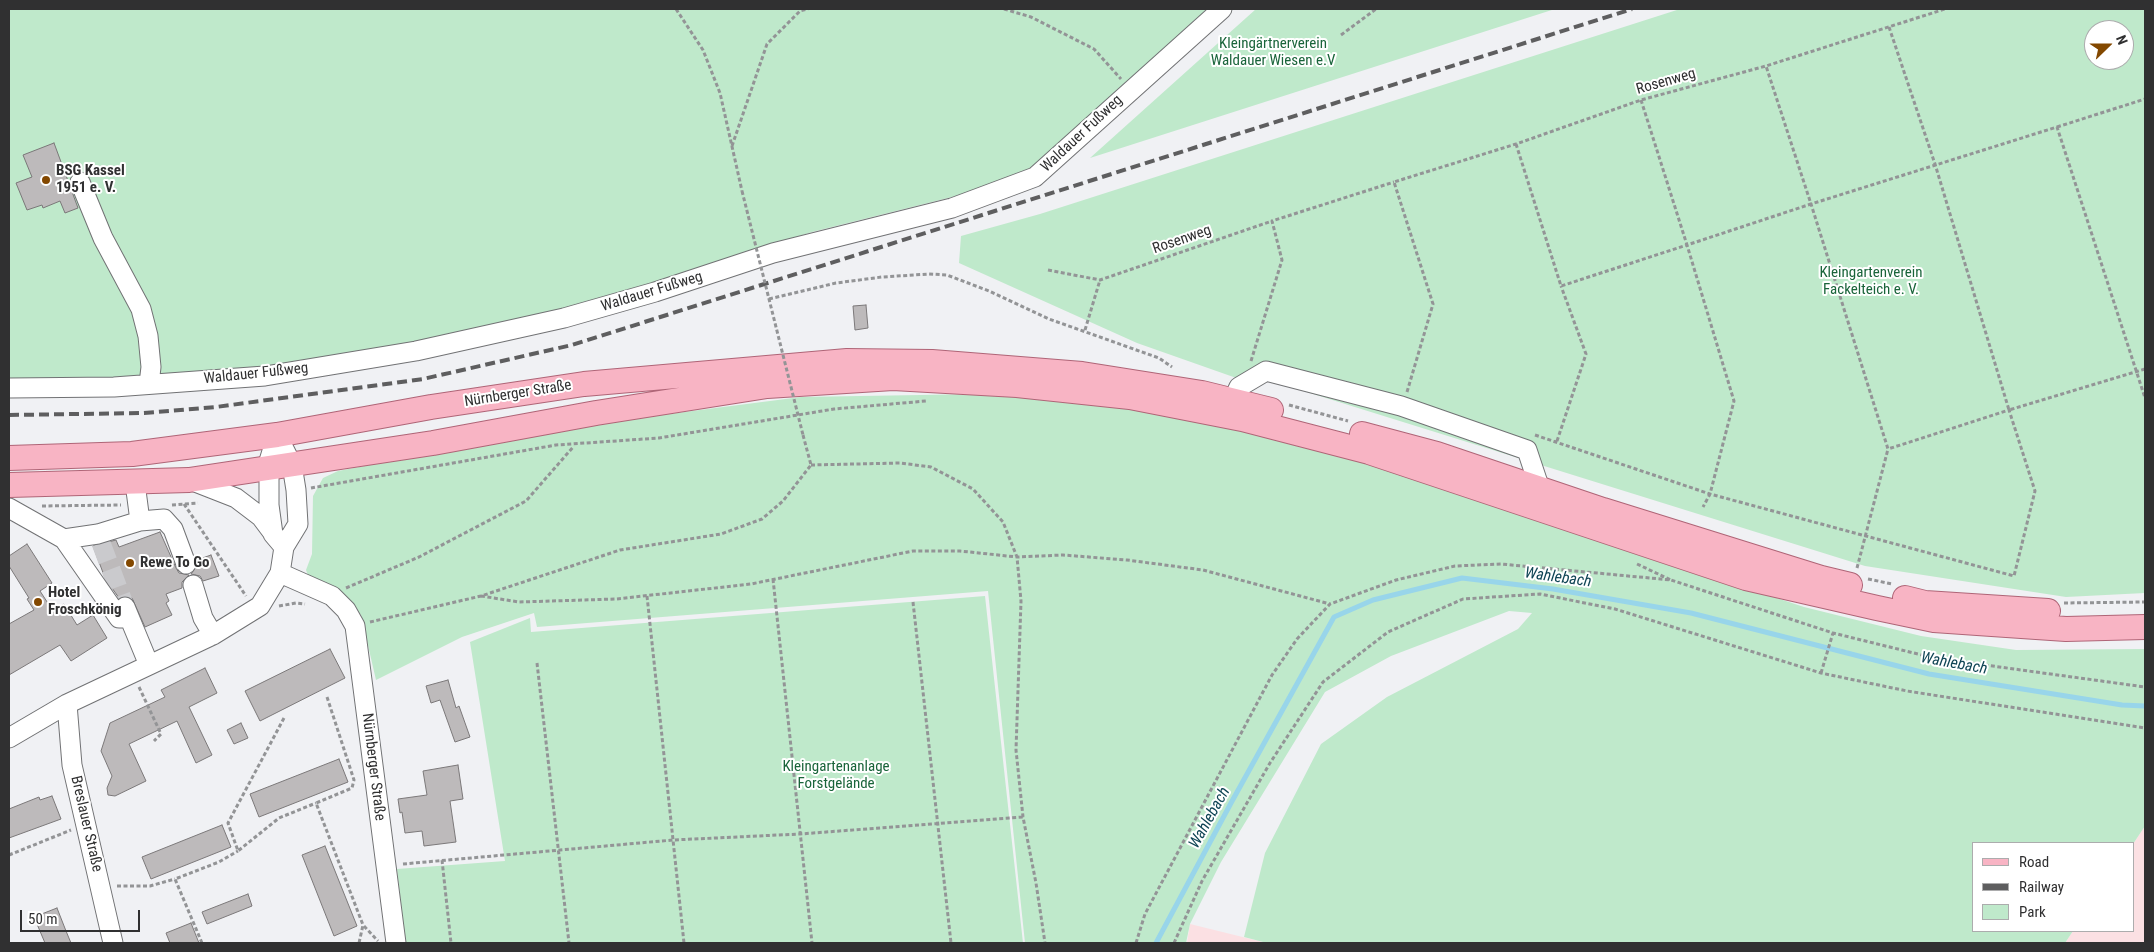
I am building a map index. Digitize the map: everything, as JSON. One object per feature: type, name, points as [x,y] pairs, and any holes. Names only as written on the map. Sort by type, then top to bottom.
[{"type":"main road","name":"Nürnberger Straße","points":[[9,458],[132,454],[277,435],[431,407],[584,384],[847,361],[941,363],[1082,374],[1232,400],[1437,454],[1540,489],[1821,578],[1925,603],[2096,615],[2145,611]]},
{"type":"main road","points":[[9,485],[137,503],[189,480],[433,443],[596,413],[767,386],[892,378],[1017,385],[1130,397],[1242,419],[1369,452],[1746,578],[1877,608],[1934,620],[2066,629],[2145,627]]},
{"type":"street","name":"Waldauer Fußweg","points":[[9,388],[149,384],[266,376],[416,351],[496,334],[655,292],[773,253],[952,208],[1035,177],[1222,9]]},
{"type":"street","points":[[80,182],[102,238],[140,309],[148,336],[151,367],[149,384]]},
{"type":"street","points":[[1232,400],[1239,387],[1266,371],[1401,406],[1527,450],[1540,489]]},
{"type":"street","points":[[277,435],[292,465],[298,524],[279,540]]},
{"type":"street","points":[[9,738],[67,704],[212,635],[260,606],[280,573],[279,540],[269,505],[269,468],[277,435]]},
{"type":"street","points":[[189,480],[236,498],[260,518],[279,540]]},
{"type":"street","points":[[64,539],[99,538],[137,503],[164,519],[173,528],[186,564]]},
{"type":"street","points":[[9,508],[64,539],[119,618],[126,611],[141,669]]},
{"type":"street","name":"Nürnberger Straße","points":[[280,573],[332,596],[346,610],[355,626],[396,943]]},
{"type":"street","points":[[193,584],[203,618],[212,635]]},
{"type":"street","name":"Breslauer Straße","points":[[67,704],[72,765],[113,943]]},
{"type":"path","points":[[676,9],[703,50],[720,93],[742,191],[811,465]]},
{"type":"path","points":[[732,146],[767,44],[800,11],[808,9]]},
{"type":"path","points":[[1004,9],[1031,17],[1094,49],[1131,90]]},
{"type":"path","points":[[1341,35],[1376,9]]},
{"type":"path","name":"Rosenweg","points":[[1048,270],[1100,280],[1272,221],[1516,144],[1641,100],[1766,66],[1945,9]]},
{"type":"path","points":[[1527,450],[1534,434],[1710,494],[1866,534],[2014,576],[2035,490],[1935,164],[1889,27]]},
{"type":"path","points":[[1766,66],[1888,449],[1855,576]]},
{"type":"path","points":[[1561,286],[1935,164],[2145,99]]},
{"type":"path","points":[[1641,100],[1734,401],[1710,494],[1703,507]]},
{"type":"path","points":[[2057,127],[2145,398]]},
{"type":"path","points":[[1516,144],[1561,286],[1586,354],[1557,441]]},
{"type":"path","points":[[1394,182],[1433,304],[1401,406]]},
{"type":"path","points":[[1258,375],[1251,363],[1282,260],[1272,221]]},
{"type":"path","points":[[769,299],[836,283],[882,276],[929,274]]},
{"type":"path","points":[[1085,330],[1100,280]]},
{"type":"path","points":[[1888,449],[2145,369]]},
{"type":"path","points":[[296,490],[556,445],[574,446],[659,438],[834,409],[934,401]]},
{"type":"path","points":[[332,596],[419,557],[526,501],[574,446]]},
{"type":"path","points":[[811,465],[900,463],[930,467],[973,489],[1003,522],[1017,556],[1021,601],[1016,750],[1023,817],[1036,883],[1044,943]]},
{"type":"path","points":[[355,626],[481,596],[620,550],[721,534],[762,519],[783,501],[811,465]]},
{"type":"path","points":[[38,506],[137,503],[184,504]]},
{"type":"path","points":[[481,596],[520,602],[616,600],[773,579],[913,550],[960,551],[1017,556],[1063,555],[1127,560],[1202,570],[1330,604]]},
{"type":"path","points":[[1635,563],[1670,580],[1833,632],[1934,658],[2145,687]]},
{"type":"path","points":[[1136,943],[1146,914],[1272,675],[1297,638],[1330,604],[1396,580],[1455,566],[1501,564],[1670,580]]},
{"type":"path","points":[[773,579],[812,943]]},
{"type":"path","points":[[1174,943],[1202,881],[1260,780],[1322,682],[1388,632],[1463,599],[1540,594],[1615,609],[1821,673],[1908,691],[2145,728]]},
{"type":"path","points":[[647,596],[684,943]]},
{"type":"path","points":[[913,602],[951,943]]},
{"type":"path","points":[[1821,673],[1833,632]]},
{"type":"path","points":[[537,663],[569,943]]},
{"type":"path","points":[[141,669],[161,734],[154,741]]},
{"type":"path","points":[[101,886],[150,886],[175,879],[219,862],[238,851],[279,818],[352,788],[354,780],[327,697]]},
{"type":"path","points":[[238,851],[228,823],[284,718]]},
{"type":"path","points":[[316,804],[363,926],[381,943]]},
{"type":"path","points":[[386,865],[673,840],[800,834],[1023,817]]},
{"type":"path","points":[[9,854],[86,824]]},
{"type":"path","points":[[442,860],[451,943]]},
{"type":"path","points":[[175,879],[202,943]]},
{"type":"path","points":[[359,943],[363,926]]},
{"type":"shaded area","points":[[2145,826],[2145,943],[2065,943],[2072,932],[2134,932],[2134,842]]},
{"type":"shaded area","points":[[1190,924],[1267,943],[1187,943]]},
{"type":"green space","points":[[9,9],[1215,9],[1024,179],[812,232],[560,312],[414,342],[267,366],[161,375],[9,380]]},
{"type":"green space","name":"Kleingärtnerverein Waldauer Wiesen e.V","points":[[1256,9],[1555,9],[1090,158]]},
{"type":"green space","name":"Kleingartenverein Fackelteich e. V.","points":[[1680,9],[2145,9],[2145,593],[2066,597],[1865,566],[1265,379],[1242,380],[1137,343],[959,263],[961,236],[1040,214]]},
{"type":"green space","points":[[980,394],[1103,402],[1246,428],[1363,461],[1804,607],[1921,636],[2016,650],[2145,649],[2145,826],[2134,842],[1972,842],[1972,932],[2072,932],[2065,943],[1267,943],[1244,937],[1265,853],[1321,744],[1387,697],[1518,629],[1532,613],[1509,611],[1391,656],[1325,692],[1221,862],[1190,924],[1186,943],[1025,943],[988,591],[537,627],[534,613],[462,637],[376,680],[361,615],[347,600],[309,578],[306,570],[312,554],[313,496],[323,478],[338,471],[496,441],[661,415],[801,397]]},
{"type":"green space","name":"Kleingartenanlage Forstgelände","points":[[985,596],[1023,943],[405,943],[397,869],[505,861],[470,642],[530,618],[531,632]]},
{"type":"building","name":"BSG Kassel 1951 e. V.","points":[[54,143],[78,208],[65,213],[60,201],[43,208],[42,205],[27,210],[16,183],[32,177],[23,155]]},
{"type":"building","points":[[866,305],[868,328],[855,330],[853,306]]},
{"type":"building","points":[[160,532],[179,573],[189,575],[182,582],[182,588],[166,594],[169,601],[166,603],[172,615],[145,627],[132,598],[126,596],[119,598],[105,578],[93,546],[116,540],[119,547]]},
{"type":"building","name":"Hotel Froschkönig","points":[[27,544],[52,583],[40,591],[53,611],[64,604],[77,625],[93,615],[107,638],[71,661],[60,645],[9,675],[9,624],[34,610],[27,599],[29,598],[9,566],[9,556]]},
{"type":"building","points":[[211,555],[219,576],[203,581],[200,576],[191,574],[197,566],[197,560]]},
{"type":"building","points":[[330,649],[345,678],[260,721],[245,691]]},
{"type":"building","points":[[205,668],[217,693],[189,707],[212,755],[196,763],[177,721],[129,744],[146,781],[115,796],[108,795],[107,788],[112,776],[101,751],[110,723],[165,697],[161,690]]},
{"type":"building","points":[[448,680],[456,708],[459,706],[470,737],[455,742],[440,700],[431,703],[426,686]]},
{"type":"building","points":[[241,723],[248,738],[234,744],[227,730]]},
{"type":"building","points":[[339,759],[348,782],[259,817],[250,794]]},
{"type":"building","points":[[458,765],[463,799],[450,801],[456,842],[424,846],[422,831],[405,833],[398,799],[427,795],[423,771]]},
{"type":"building","points":[[52,796],[61,819],[9,838],[9,809],[39,797],[40,800]]},
{"type":"building","points":[[222,825],[231,847],[151,879],[142,857]]},
{"type":"building","points":[[325,846],[357,926],[334,936],[302,855]]},
{"type":"building","points":[[248,894],[252,906],[207,924],[202,912]]},
{"type":"building","points":[[57,908],[71,943],[45,943],[34,917]]},
{"type":"building","points":[[191,923],[199,943],[170,943],[166,933]]},
{"type":"waterway","name":"Wahlebach","points":[[1156,943],[1334,617],[1373,600],[1462,578],[1553,589],[1691,613],[1929,674],[2122,705],[2145,706]]},
{"type":"tunnel","points":[[101,543],[124,604]]},
{"type":"railway","points":[[9,415],[144,413],[216,407],[423,379],[572,345],[1632,9]]},
{"type":"place","name":"BSG Kassel 1951 e. V.","points":[[46,180]]},
{"type":"place","name":"Rewe To Go","points":[[130,563]]},
{"type":"place","name":"Hotel Froschkönig","points":[[38,602]]}]
